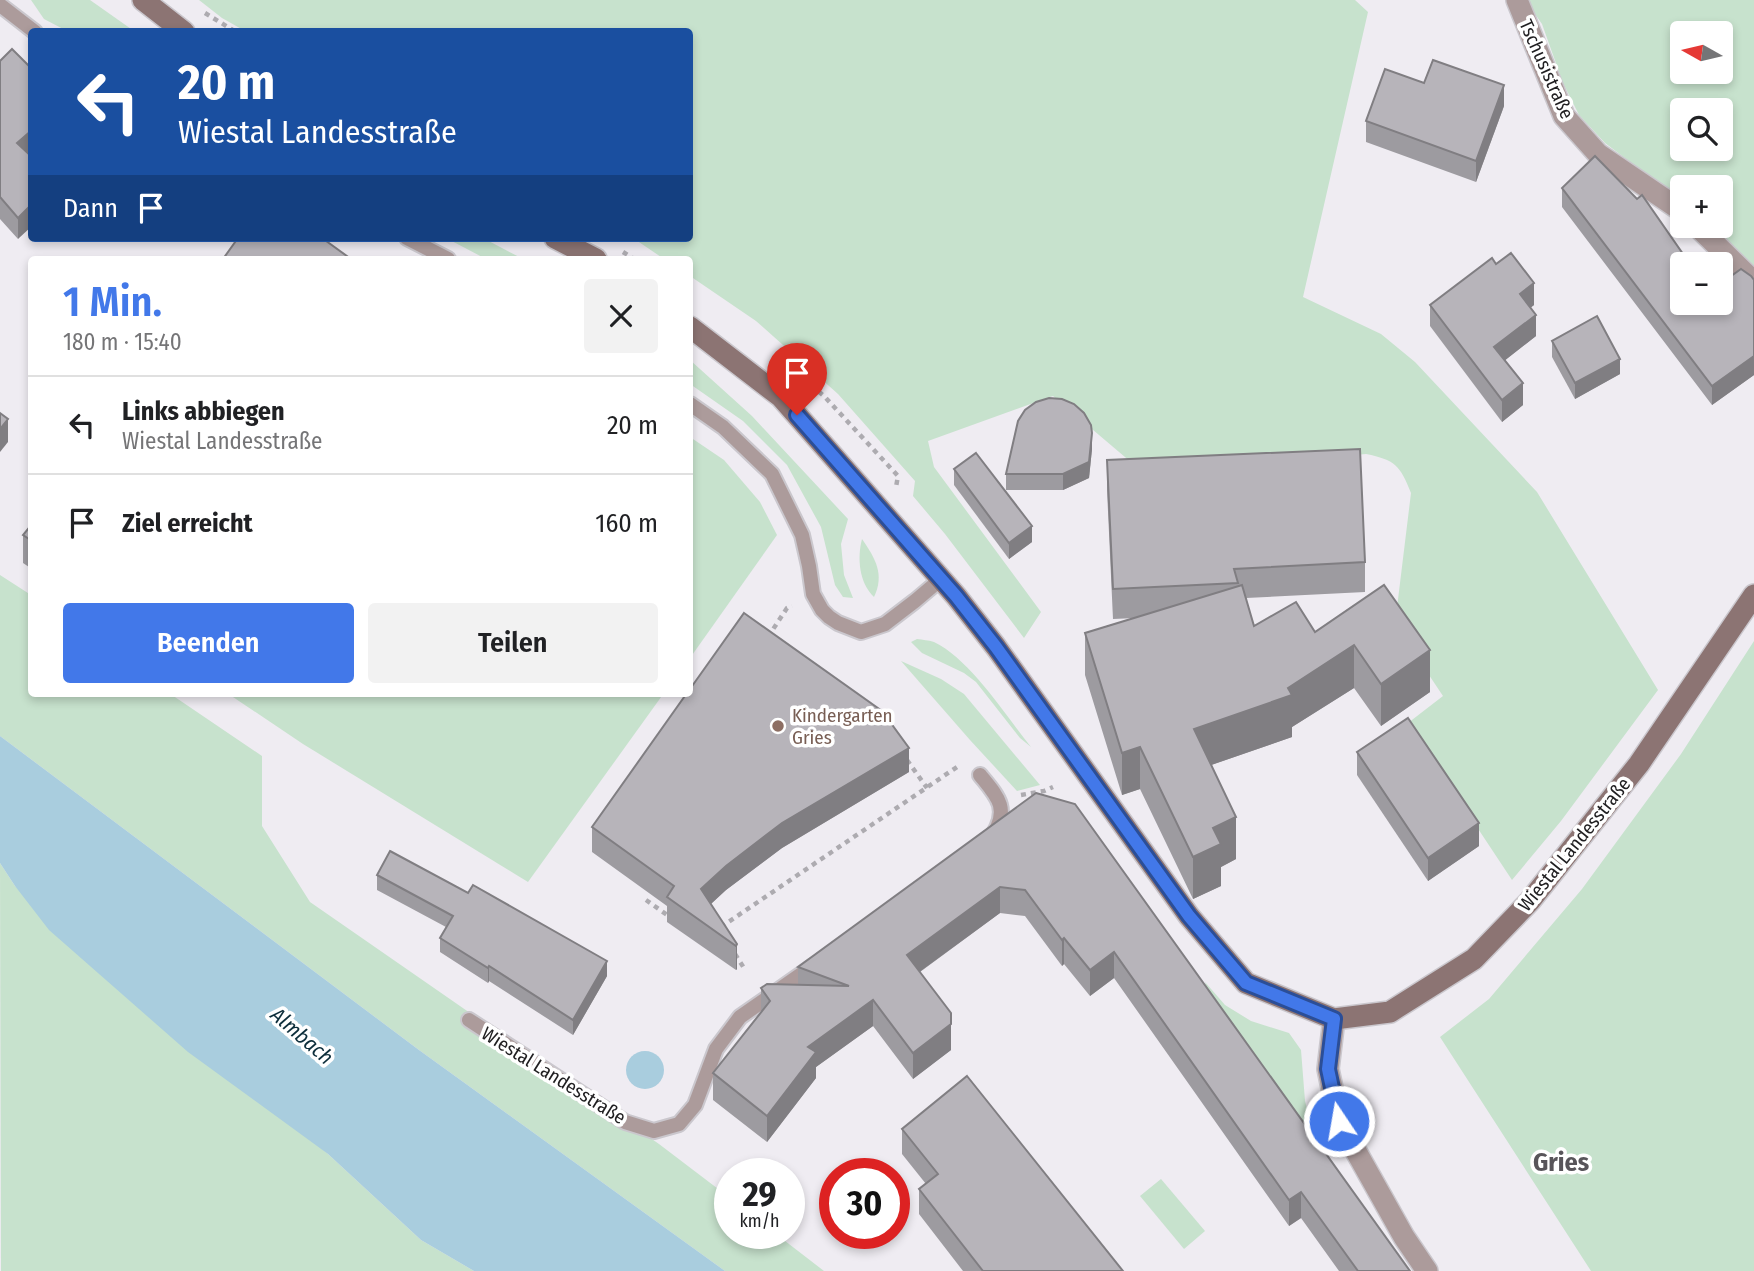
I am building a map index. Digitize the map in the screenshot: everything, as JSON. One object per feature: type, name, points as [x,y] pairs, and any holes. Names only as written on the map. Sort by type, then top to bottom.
[{"type":"main road","points":[[143,0],[179,28]]},
{"type":"main road","points":[[563,242],[590,256]]},
{"type":"main road","name":"Wiestal Landesstraße","points":[[693,329],[780,397],[942,579],[996,647],[1189,916],[1246,983],[1334,1019],[1390,1012],[1474,959],[1530,901],[1639,764],[1754,595]]},
{"type":"street","name":"Tschusistraße","points":[[1517,0],[1564,116],[1598,154],[1670,203]]},
{"type":"street","points":[[1709,238],[1754,282]]},
{"type":"street","points":[[1334,1019],[1328,1069],[1339,1121],[1404,1237],[1427,1271]]},
{"type":"lane","points":[[0,5],[30,28]]},
{"type":"lane","points":[[415,242],[442,256]]},
{"type":"lane","points":[[693,406],[723,427],[772,474],[802,535],[813,594],[829,617],[861,632],[885,624],[942,579]]},
{"type":"lane","points":[[980,775],[999,799],[1000,824],[989,842]]},
{"type":"lane","name":"Wiestal Landesstraße","points":[[469,1020],[625,1122],[654,1131],[679,1124],[695,1105],[716,1049],[740,1017],[820,961]]},
{"type":"path","points":[[198,8],[230,28]]},
{"type":"path","points":[[763,644],[787,608],[813,594]]},
{"type":"path","points":[[903,754],[927,788]]},
{"type":"path","points":[[721,934],[718,929],[966,761]]},
{"type":"path","points":[[999,799],[1053,787]]},
{"type":"path","points":[[646,900],[670,917]]},
{"type":"path","points":[[729,945],[744,968]]},
{"type":"green space","points":[[31,0],[90,0],[130,28],[61,28],[44,19]]},
{"type":"green space","points":[[199,0],[1355,0],[1368,12],[1303,297],[1381,334],[1415,362],[1537,492],[1658,690],[1561,821],[1512,880],[1408,723],[1443,696],[1395,624],[1411,493],[1395,465],[1366,454],[1145,474],[1053,396],[928,441],[934,467],[1041,612],[1024,638],[913,496],[915,481],[838,394],[756,321],[693,278],[693,256],[660,256],[639,242],[693,242],[693,28],[240,28]]},
{"type":"green space","points":[[1525,0],[1754,0],[1754,266],[1723,238],[1733,238],[1733,175],[1670,175],[1670,192],[1605,143],[1579,115],[1563,83],[1542,24]]},
{"type":"green space","points":[[454,242],[491,242],[517,256],[480,256]]},
{"type":"green space","points":[[693,363],[752,416],[848,519],[841,544],[844,575],[853,598],[843,597],[835,585],[821,527],[787,465],[743,421],[693,386]]},
{"type":"green space","points":[[693,439],[724,460],[760,502],[777,535],[693,654]]},
{"type":"green space","points":[[862,539],[877,566],[879,581],[874,597],[865,585],[860,570]]},
{"type":"green space","points":[[0,575],[28,593],[28,697],[175,697],[262,756],[262,826],[310,902],[659,1144],[714,1186],[714,1249],[795,1249],[824,1271],[725,1271],[419,1050],[0,736]]},
{"type":"green space","points":[[917,639],[934,642],[961,661],[987,689],[1031,747],[1020,738],[976,682],[964,673],[922,653],[911,642]]},
{"type":"green space","points":[[1754,641],[1754,1271],[1591,1271],[1440,1037],[1489,999],[1582,889],[1681,754]]},
{"type":"green space","points":[[901,661],[941,679],[964,694],[1040,785],[1017,791]]},
{"type":"green space","points":[[233,697],[661,697],[528,882],[303,744]]},
{"type":"green space","points":[[0,863],[15,886],[328,1154],[421,1240],[474,1271],[1,1271]]},
{"type":"green space","points":[[1205,982],[1225,1005],[1251,1021],[1289,1033],[1301,1050],[1305,1101],[1314,1136],[1409,1271],[1209,996]]},
{"type":"green space","points":[[1161,1179],[1205,1231],[1184,1249],[1140,1196]]},
{"type":"water","name":"Almbach","points":[[0,736],[419,1050],[725,1271],[474,1271],[421,1240],[328,1154],[188,1052],[49,930],[0,863]]},
{"type":"water","points":[[645,1051],[658,1057],[664,1070],[658,1083],[645,1089],[632,1083],[626,1070],[632,1057]]},
{"type":"building","points":[[12,49],[28,65],[28,133],[17,143],[28,153],[28,208],[18,218],[0,197],[0,61]]},
{"type":"building","points":[[1433,60],[1504,85],[1476,161],[1366,121],[1385,69],[1424,83]]},
{"type":"building","points":[[1595,156],[1637,199],[1642,195],[1682,252],[1670,252],[1670,315],[1733,315],[1733,275],[1741,269],[1751,276],[1754,280],[1754,356],[1712,386],[1562,188]]},
{"type":"building","points":[[235,242],[328,242],[347,256],[225,256]]},
{"type":"building","points":[[1511,253],[1534,283],[1520,294],[1536,315],[1494,347],[1523,383],[1502,400],[1430,305],[1492,258],[1496,264]]},
{"type":"building","points":[[1597,316],[1620,359],[1575,383],[1552,341]]},
{"type":"building","points":[[1049,398],[1074,404],[1084,413],[1092,433],[1089,462],[1063,474],[1006,474],[1018,421],[1025,410],[1036,402]]},
{"type":"building","points":[[0,413],[8,419],[0,429]]},
{"type":"building","points":[[1360,449],[1365,562],[1234,569],[1238,583],[1113,589],[1107,460]]},
{"type":"building","points":[[976,453],[1032,526],[1009,543],[954,469]]},
{"type":"building","points":[[1242,585],[1254,626],[1296,602],[1315,632],[1384,585],[1430,650],[1381,684],[1354,645],[1288,688],[1292,695],[1194,729],[1236,817],[1213,828],[1221,844],[1193,857],[1140,747],[1122,753],[1085,633]]},
{"type":"building","points":[[744,613],[882,711],[909,748],[782,823],[701,889],[736,946],[667,897],[674,886],[592,827],[684,697],[693,697],[693,685]]},
{"type":"building","points":[[1408,718],[1479,823],[1428,858],[1357,752]]},
{"type":"building","points":[[1036,793],[1075,804],[1410,1271],[1358,1271],[1301,1192],[1289,1200],[1114,952],[1090,970],[1064,938],[1062,940],[1025,890],[1000,887],[907,955],[951,1013],[951,1024],[913,1053],[873,1000],[808,1047],[816,1052],[767,1116],[713,1073],[770,1001],[761,988],[767,984],[849,986],[798,967]]},
{"type":"building","points":[[390,851],[468,893],[473,885],[607,961],[573,1020],[440,938],[453,916],[377,875]]},
{"type":"building","points":[[967,1076],[1123,1271],[983,1271],[919,1189],[938,1174],[902,1129]]},
{"type":"place","name":"Kindergarten Gries","points":[[778,726]]},
{"type":"district","name":"Gries","points":[[1561,1162]]},
{"type":"route","points":[[797,415],[956,596],[996,647],[1189,916],[1246,983],[1334,1019],[1328,1069],[1339,1121]]}]
